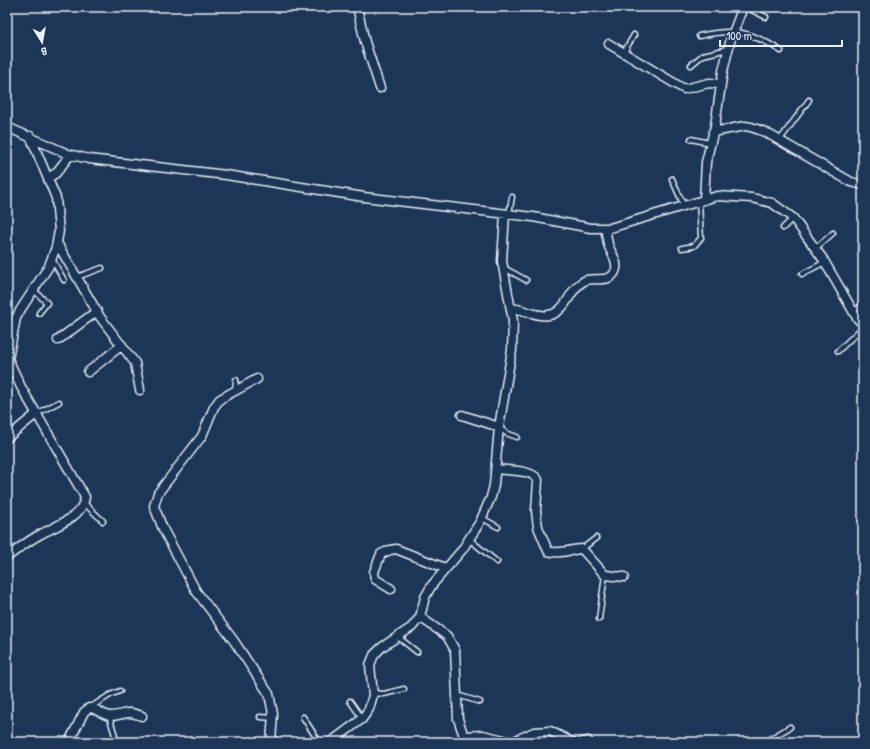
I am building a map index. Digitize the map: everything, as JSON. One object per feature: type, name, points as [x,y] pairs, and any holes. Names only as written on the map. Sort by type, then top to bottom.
[{"type":"street","points":[[357,7],[365,42],[380,88]]},
{"type":"street","points":[[701,201],[706,162],[728,49],[744,7]]},
{"type":"street","points":[[609,44],[684,89],[709,83],[721,84]]},
{"type":"street","points":[[7,127],[70,155],[89,159],[226,175],[364,197],[533,217],[591,228],[607,228],[717,196],[752,198],[772,203],[793,218],[816,248],[853,312],[863,326]]},
{"type":"street","points":[[713,132],[751,127],[765,132],[778,141],[851,182],[863,185]]},
{"type":"street","points":[[7,557],[40,534],[73,517],[84,503],[82,491],[10,368],[8,359],[16,318],[49,266],[57,243],[59,231],[56,198],[30,136]]},
{"type":"street","points":[[48,178],[56,173],[70,155]]},
{"type":"street","points":[[331,742],[362,719],[369,709],[373,693],[370,665],[374,655],[382,647],[412,627],[420,616],[425,597],[432,584],[462,550],[469,539],[481,518],[494,486],[499,427],[512,350],[513,321],[502,261],[507,214]]},
{"type":"street","points":[[511,308],[520,308],[545,315],[553,314],[560,310],[567,302],[579,284],[586,280],[606,279],[614,274],[616,262],[608,245],[607,228]]},
{"type":"street","points":[[57,243],[97,311],[135,364],[140,390]]},
{"type":"street","points":[[58,340],[97,311]]},
{"type":"street","points":[[88,372],[122,345]]},
{"type":"street","points":[[257,379],[220,399],[214,407],[202,436],[158,493],[154,506],[163,529],[196,591],[234,641],[269,694],[273,718],[271,742]]},
{"type":"street","points":[[7,438],[36,414]]},
{"type":"street","points":[[462,415],[499,427]]},
{"type":"street","points":[[496,470],[528,473],[536,476],[538,480],[536,511],[538,526],[548,551],[554,553],[570,549],[582,549],[605,575],[624,577]]},
{"type":"street","points":[[391,589],[375,579],[374,574],[381,554],[386,551],[396,550],[445,568]]},
{"type":"street","points":[[420,616],[452,641],[455,650],[458,719],[465,739],[484,735],[512,742],[534,732],[550,731],[572,742]]},
{"type":"street","points":[[69,742],[84,712],[89,708],[109,715],[131,712],[142,716]]},
{"type":"lane","points":[[744,7],[766,17]]},
{"type":"lane","points":[[699,36],[717,32],[734,31],[757,37],[781,51]]},
{"type":"lane","points":[[624,52],[634,35]]},
{"type":"lane","points":[[692,65],[703,55],[728,49]]},
{"type":"lane","points":[[778,141],[809,100]]},
{"type":"lane","points":[[691,138],[710,143]]},
{"type":"lane","points":[[672,179],[684,206]]},
{"type":"lane","points":[[507,214],[512,197]]},
{"type":"lane","points":[[682,248],[694,246],[701,238],[701,201]]},
{"type":"lane","points":[[783,228],[793,218]]},
{"type":"lane","points":[[816,248],[833,233]]},
{"type":"lane","points":[[52,258],[64,280]]},
{"type":"lane","points":[[802,274],[825,262]]},
{"type":"lane","points":[[77,277],[102,268]]},
{"type":"lane","points":[[504,268],[526,280]]},
{"type":"lane","points":[[33,290],[47,303],[40,313]]},
{"type":"lane","points":[[853,312],[863,304]]},
{"type":"lane","points":[[838,351],[863,326]]},
{"type":"lane","points":[[235,391],[236,380]]},
{"type":"lane","points":[[36,414],[59,402]]},
{"type":"lane","points":[[499,427],[506,433],[517,437]]},
{"type":"lane","points":[[84,503],[103,521]]},
{"type":"lane","points":[[481,518],[498,527]]},
{"type":"lane","points":[[582,549],[596,538]]},
{"type":"lane","points":[[469,539],[497,562]]},
{"type":"lane","points":[[599,619],[605,575]]},
{"type":"lane","points":[[398,637],[417,652]]},
{"type":"lane","points":[[373,693],[384,694],[404,689]]},
{"type":"lane","points":[[89,708],[105,697],[120,691]]},
{"type":"lane","points":[[457,694],[480,702]]},
{"type":"lane","points":[[350,701],[362,719]]},
{"type":"lane","points":[[109,715],[117,742]]},
{"type":"lane","points":[[260,717],[273,718]]},
{"type":"lane","points":[[303,717],[319,742]]},
{"type":"lane","points":[[768,742],[770,739],[790,727]]}]
